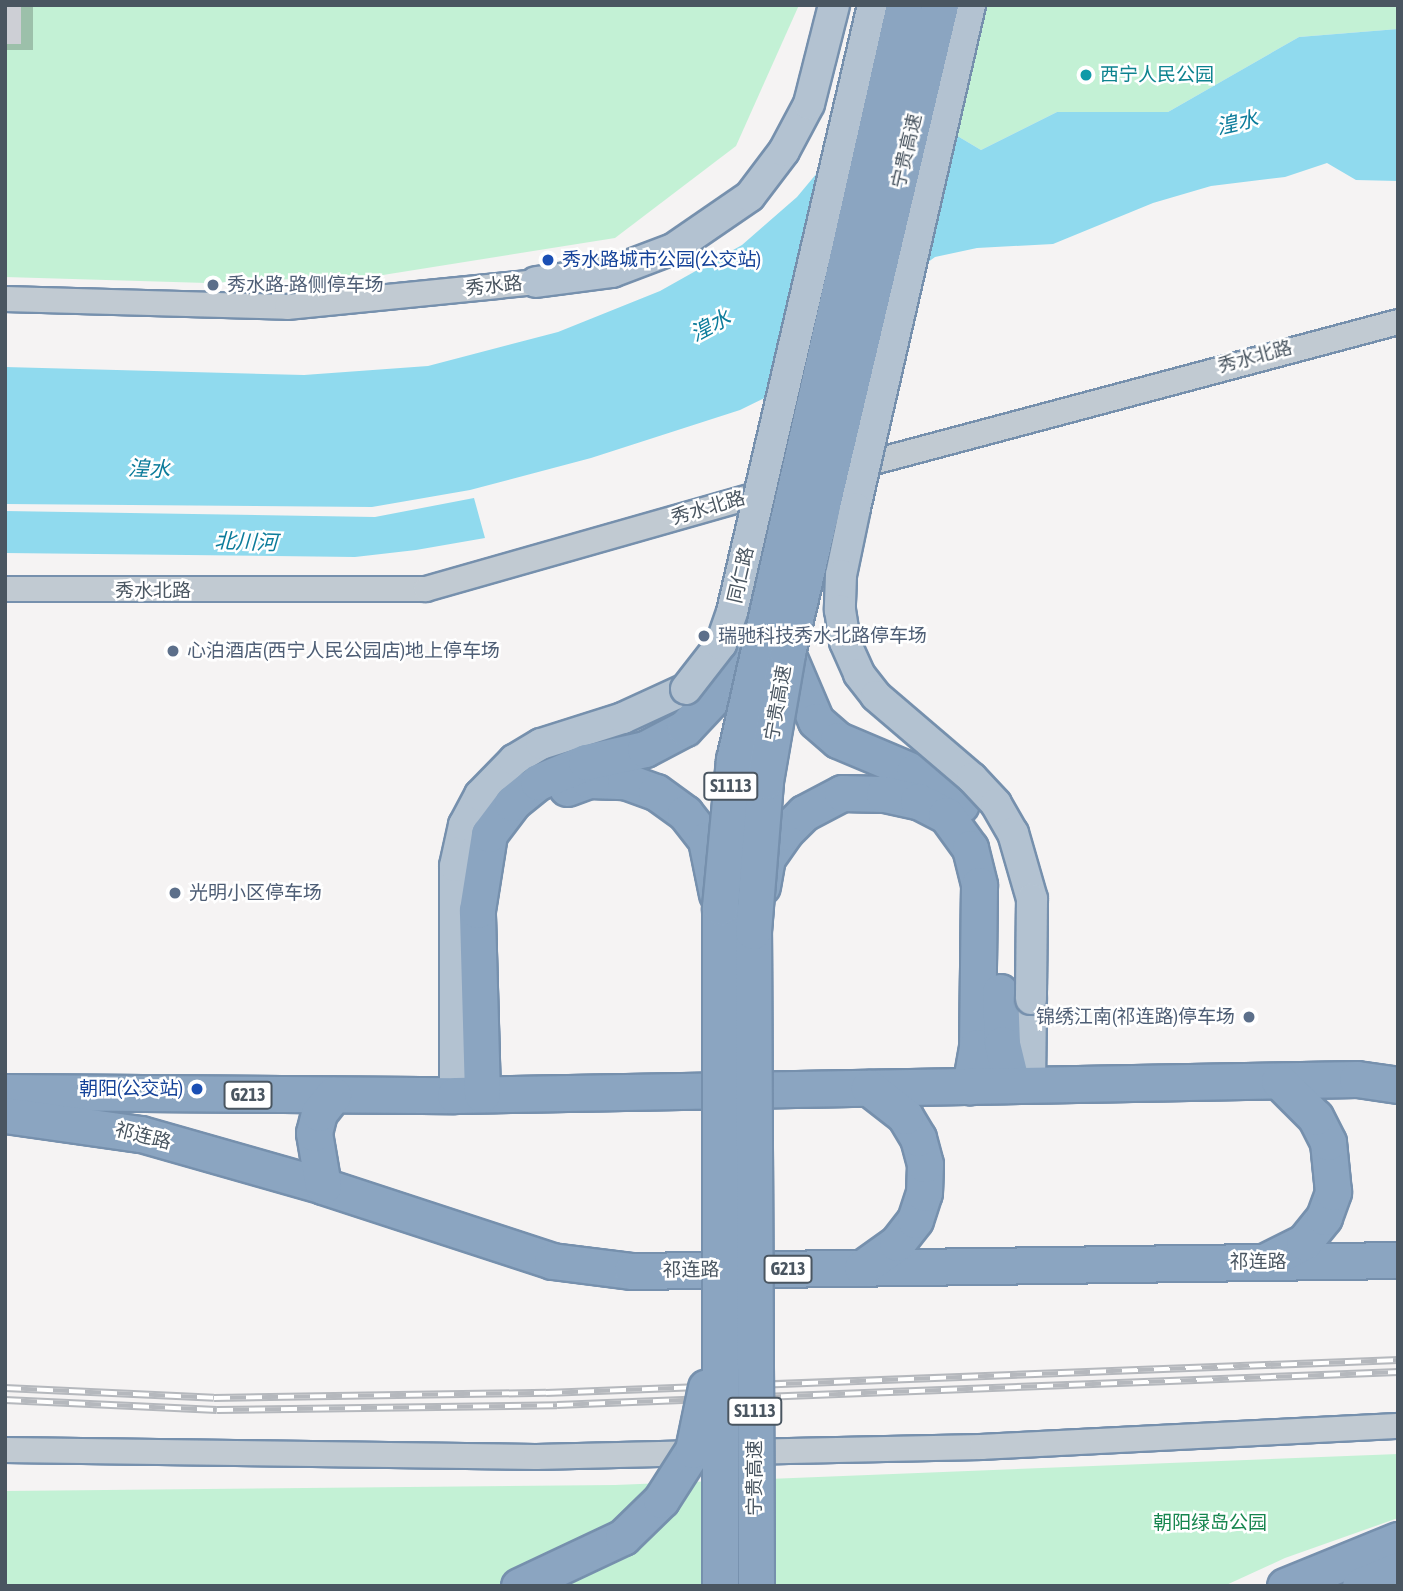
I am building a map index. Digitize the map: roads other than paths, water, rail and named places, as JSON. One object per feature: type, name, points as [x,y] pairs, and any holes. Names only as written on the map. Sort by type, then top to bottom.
[{"type":"highway","name":"宁贵高速","points":[[756,1586],[753,931],[772,652],[904,5]]},
{"type":"highway","name":"宁贵高速","points":[[720,1586],[723,1150],[720,907],[734,760],[772,652],[940,5]]},
{"type":"highway","points":[[479,1094],[493,925],[495,865],[523,814],[587,771],[645,749],[685,728],[772,652],[816,720],[918,801],[946,815],[970,848],[981,927],[977,1047],[970,1086]]},
{"type":"highway","points":[[587,771],[656,792],[685,813],[706,840],[720,907]]},
{"type":"highway","points":[[753,931],[767,858],[785,832],[804,813],[842,793],[887,778],[943,788],[966,810],[984,836],[997,892],[1002,1044],[1021,1085]]},
{"type":"highway","name":"祁连路","points":[[5,1092],[479,1094],[1357,1079],[1398,1085]]},
{"type":"highway","points":[[1266,1261],[1304,1242],[1324,1217],[1333,1192],[1328,1142],[1315,1117],[1279,1081]]},
{"type":"highway","points":[[862,1268],[897,1244],[915,1220],[925,1174],[918,1138],[905,1116],[869,1088]]},
{"type":"highway","points":[[323,1186],[314,1133],[319,1113],[333,1095]]},
{"type":"highway","name":"祁连路","points":[[5,1115],[141,1134],[323,1186],[552,1261],[632,1271],[1398,1260]]},
{"type":"highway","points":[[519,1586],[622,1537],[661,1500],[693,1450],[708,1379],[723,1150]]},
{"type":"highway","points":[[1285,1586],[1398,1539]]},
{"type":"highway","points":[[1360,1586],[1398,1570]]},
{"type":"main road","name":"秀水路","points":[[537,282],[612,272],[673,249],[750,196],[784,151],[809,103],[834,5]]},
{"type":"main road","name":"同仁路","points":[[479,1094],[455,866],[464,825],[480,795],[514,760],[541,744],[623,718],[685,688],[721,643],[732,612],[873,5]]},
{"type":"main road","points":[[970,5],[855,508],[841,575],[840,610],[845,642],[859,674],[876,696],[972,778],[996,804],[1013,833],[1032,899],[1031,999],[1021,1085]]},
{"type":"street","name":"秀水路","points":[[5,299],[287,307],[537,282]]},
{"type":"street","name":"秀水北路","points":[[5,589],[426,589],[1035,417],[1398,322]]},
{"type":"street","points":[[5,1450],[536,1457],[982,1447],[1398,1426]]},
{"type":"water","name":"湟水","points":[[1398,29],[1398,181],[1356,180],[1327,163],[1285,177],[1211,186],[1153,203],[1053,244],[977,248],[935,257],[890,290],[825,368],[740,410],[591,458],[470,490],[372,507],[5,504],[5,367],[304,375],[428,366],[558,332],[660,291],[742,245],[797,197],[822,167],[944,128],[981,150],[1057,112],[1168,112],[1299,37]]},
{"type":"water","name":"北川河","points":[[474,498],[485,538],[416,550],[355,557],[5,553],[5,511],[375,517]]},
{"type":"railway","points":[[5,1388],[214,1398],[546,1393],[1398,1360]]},
{"type":"railway","points":[[5,1400],[217,1410],[557,1405],[1398,1372]]},
{"type":"place","name":"西宁人民公园","points":[[1086,75]]},
{"type":"place","name":"秀水路城市公园(公交站)","points":[[548,260]]},
{"type":"place","name":"秀水路-路侧停车场","points":[[213,285]]},
{"type":"place","name":"瑞驰科技秀水北路停车场","points":[[704,636]]},
{"type":"place","name":"心泊酒店(西宁人民公园店)地上停车场","points":[[173,651]]},
{"type":"place","name":"光明小区停车场","points":[[175,893]]},
{"type":"place","name":"锦绣江南(祁连路)停车场","points":[[1249,1017]]},
{"type":"place","name":"朝阳(公交站)","points":[[197,1089]]},
{"type":"park label","name":"朝阳绿岛公园","points":[[1210,1523]]}]
